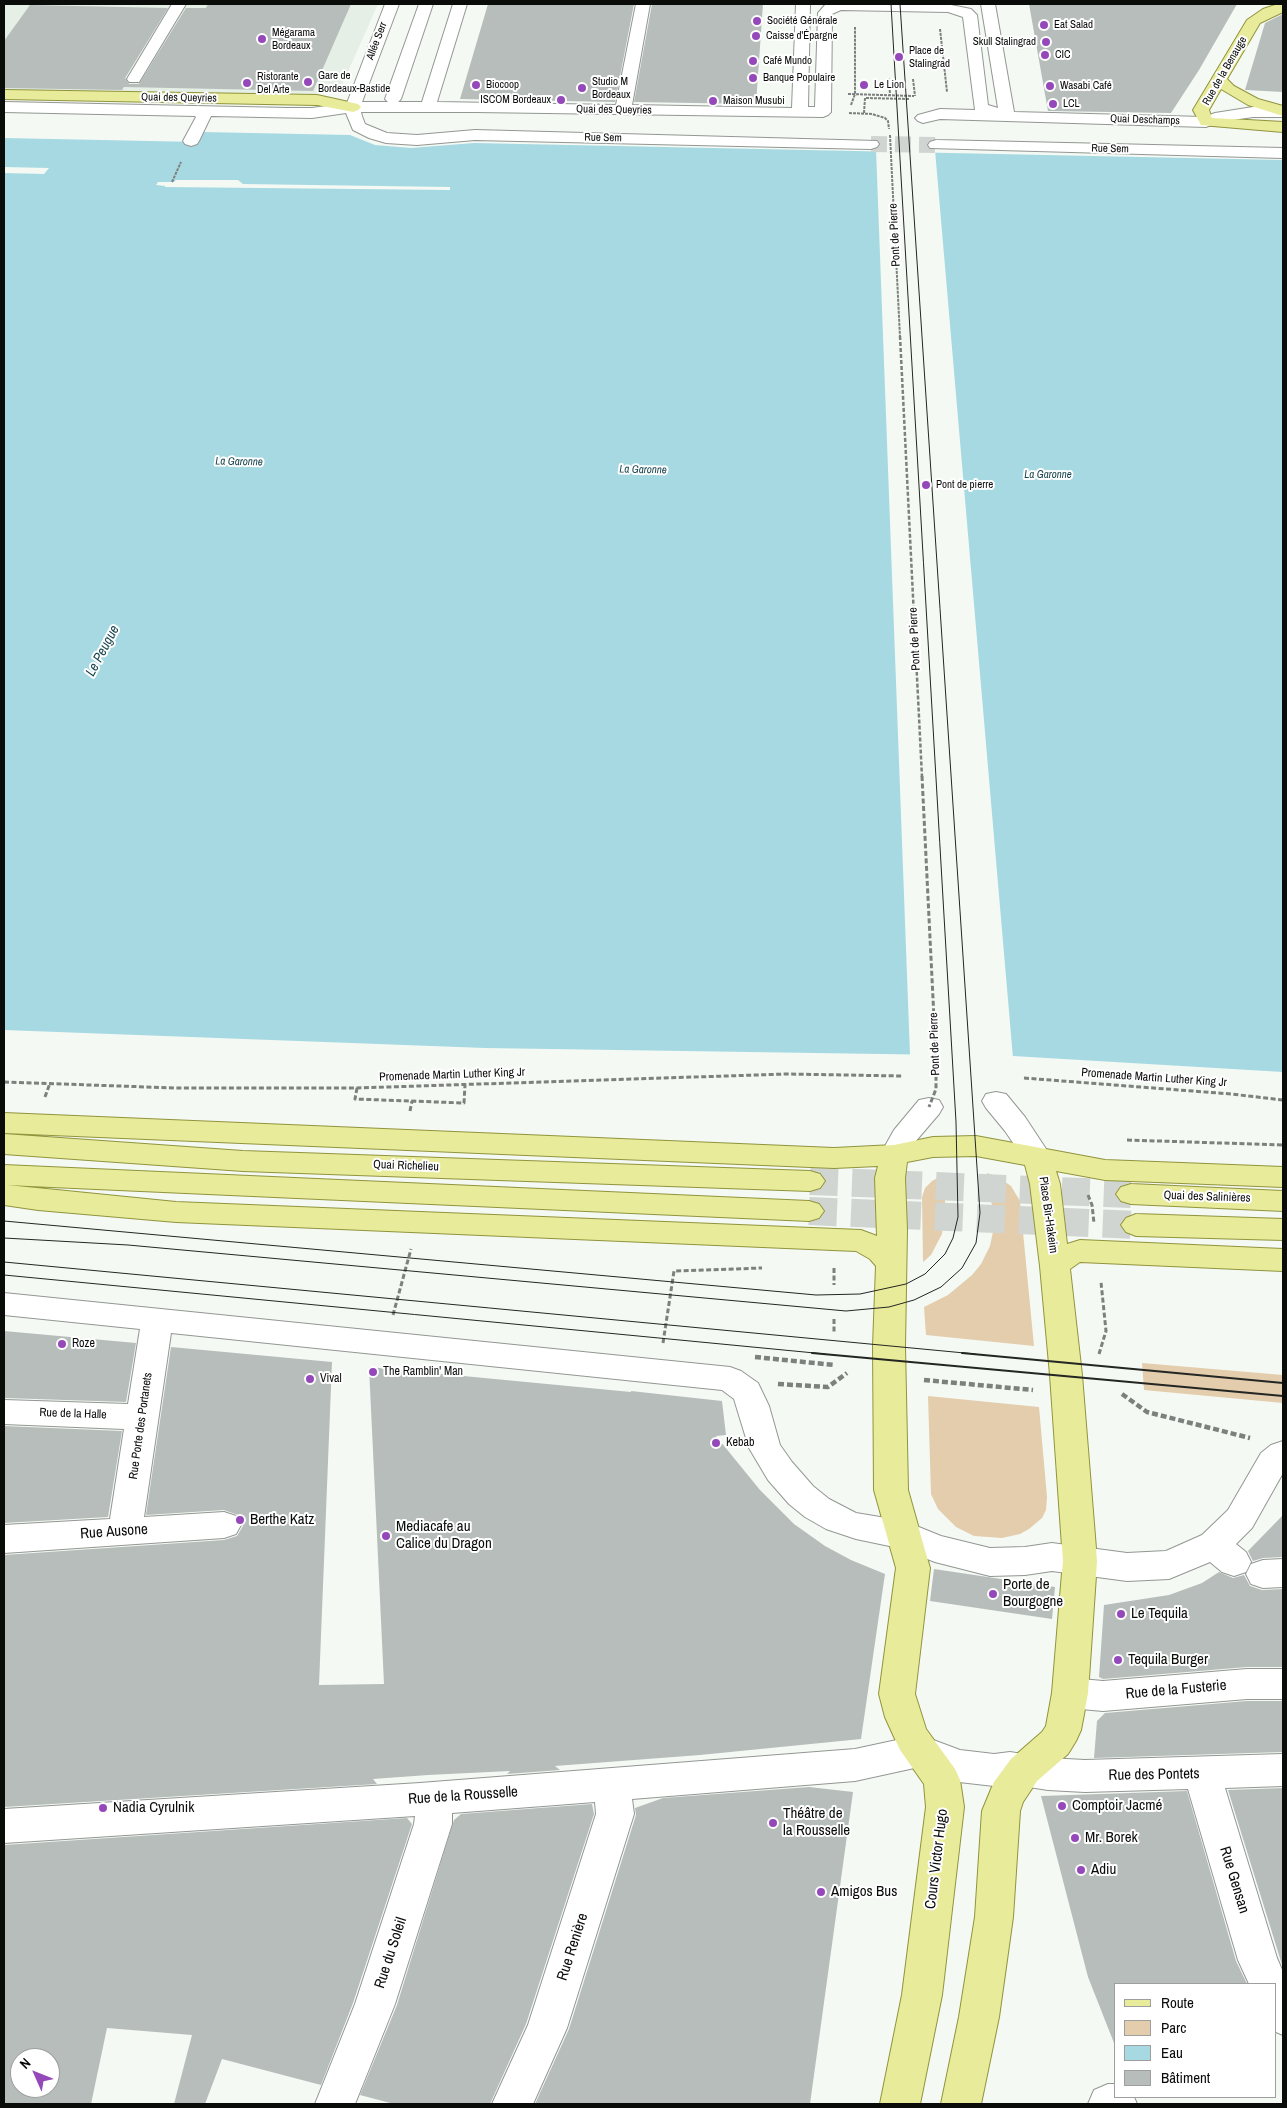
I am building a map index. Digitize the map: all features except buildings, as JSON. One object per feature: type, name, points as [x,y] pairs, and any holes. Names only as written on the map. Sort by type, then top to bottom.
[{"type":"main road","name":"Rue de la Benauge","points":[[1206,122],[1201,110],[1254,20],[1254,10],[1260,4]]},
{"type":"main road","points":[[1268,4],[1283,7]]},
{"type":"main road","points":[[1254,20],[1268,12],[1283,7]]},
{"type":"main road","points":[[1220,80],[1229,89],[1253,102],[1283,111]]},
{"type":"main road","name":"Quai des Queyries","points":[[4,96],[49,95],[317,100],[353,107]]},
{"type":"main road","name":"Quai des Queyries","points":[[4,102],[353,107]]},
{"type":"main road","name":"Quai Deschamps","points":[[1206,122],[1283,127]]},
{"type":"main road","points":[[4,1123],[834,1158],[894,1155],[933,1147],[956,1145],[976,1146],[1105,1170],[1283,1176]]},
{"type":"main road","name":"Quai Richelieu","points":[[4,1144],[243,1161],[810,1181]]},
{"type":"main road","points":[[894,1155],[890,1178],[891,1264],[888,1353],[891,1490],[904,1535]]},
{"type":"main road","name":"Place Bir-Hakeim","points":[[1038,1158],[1045,1184],[1055,1266],[1066,1375],[1080,1561]]},
{"type":"main road","points":[[4,1175],[245,1188],[809,1210]]},
{"type":"main road","name":"Quai des Salinières","points":[[1131,1194],[1283,1201]]},
{"type":"main road","points":[[4,1195],[38,1200],[176,1212],[861,1241],[881,1251],[891,1264]]},
{"type":"main road","points":[[1136,1225],[1283,1230]]},
{"type":"main road","points":[[1055,1266],[1066,1255],[1080,1251],[1283,1260]]},
{"type":"main road","name":"Cours Victor Hugo","points":[[900,2104],[922,1996],[945,1807],[942,1780],[920,1751],[902,1717],[898,1694],[913,1568],[904,1535]]},
{"type":"main road","points":[[961,2104],[979,2017],[994,1917],[1002,1811],[1007,1794],[1024,1770],[1056,1743],[1063,1730],[1070,1693],[1080,1561]]},
{"type":"street","points":[[134,79],[179,4]]},
{"type":"street","name":"Allée Serr","points":[[353,107],[392,4]]},
{"type":"street","points":[[393,99],[426,4]]},
{"type":"street","points":[[428,107],[460,4]]},
{"type":"street","points":[[623,110],[643,4]]},
{"type":"street","points":[[803,4],[800,112],[823,112],[825,17],[827,10],[841,6],[939,8],[962,10],[970,14],[982,108],[1007,116]]},
{"type":"street","points":[[988,4],[1007,116]]},
{"type":"street","points":[[4,107],[312,113],[353,107]]},
{"type":"street","name":"Quai des Queyries","points":[[353,107],[793,114],[800,112]]},
{"type":"street","name":"Rue Sem","points":[[353,107],[354,116],[359,127],[375,135],[394,140],[475,135],[872,144]]},
{"type":"street","points":[[191,141],[204,117],[201,114],[203,111]]},
{"type":"street","points":[[1206,122],[1215,118],[1253,112],[1283,111]]},
{"type":"street","points":[[923,118],[940,114],[1007,116]]},
{"type":"street","name":"Quai Deschamps","points":[[1007,116],[1206,122]]},
{"type":"street","name":"Rue Sem","points":[[936,145],[1283,153]]},
{"type":"street","points":[[996,1100],[1038,1158]]},
{"type":"street","points":[[894,1155],[904,1137],[929,1107]]},
{"type":"street","points":[[4,1304],[157,1320],[739,1368],[753,1406],[765,1448],[780,1471],[817,1508],[838,1520],[856,1526],[904,1535],[935,1548],[990,1562],[1052,1558],[1127,1567],[1249,1563],[1240,1519],[1273,1462],[1270,1447]]},
{"type":"street","name":"Rue Porte des Portanets","points":[[125,1532],[157,1320]]},
{"type":"street","name":"Rue de la Halle","points":[[4,1412],[142,1417]]},
{"type":"street","name":"Rue Ausone","points":[[4,1539],[224,1525]]},
{"type":"street","name":"Rue de la Fusterie","points":[[1070,1693],[1103,1696],[1247,1684],[1283,1684]]},
{"type":"street","name":"Rue des Pontets","points":[[920,1751],[958,1766],[994,1770],[1010,1768],[1048,1774],[1085,1776],[1202,1774],[1283,1770]]},
{"type":"street","name":"Rue de la Rousselle","points":[[4,1826],[434,1798],[855,1765],[920,1751]]},
{"type":"street","name":"Rue Gensan","points":[[1202,1774],[1258,1960],[1269,1983]]},
{"type":"street","name":"Rue Renière","points":[[512,2104],[547,2028],[615,1814],[612,1784]]},
{"type":"street","name":"Rue du Soleil","points":[[335,2104],[378,1995],[433,1824],[434,1798]]},
{"type":"street","points":[[1277,2001],[1283,2016]]},
{"type":"street","points":[[1108,2104],[1117,2104]]},
{"type":"path","points":[[854,94],[855,27]]},
{"type":"path","points":[[940,28],[948,96]]},
{"type":"path","points":[[889,78],[890,95]]},
{"type":"path","points":[[913,79],[915,96]]},
{"type":"path","name":"Pont de Pierre","points":[[850,121],[850,113],[879,116],[888,121],[890,135],[936,1059],[936,1089],[929,1107]]},
{"type":"path","name":"Promenade Martin Luther King Jr","points":[[4,1082],[176,1088],[357,1088],[787,1074],[902,1076]]},
{"type":"path","name":"Promenade Martin Luther King Jr","points":[[1024,1078],[1231,1094],[1283,1100]]},
{"type":"path","points":[[45,1098],[50,1083]]},
{"type":"path","points":[[357,1088],[355,1099],[464,1103],[465,1085]]},
{"type":"path","points":[[410,1111],[412,1101]]},
{"type":"path","points":[[1118,1141],[1135,1140],[1283,1146]]},
{"type":"path","points":[[1086,1191],[1092,1206],[1094,1226]]},
{"type":"path","points":[[391,1322],[411,1250]]},
{"type":"path","points":[[825,1265],[834,1265]]},
{"type":"path","points":[[662,1348],[674,1271],[768,1267]]},
{"type":"path","points":[[1098,1359],[1106,1331],[1100,1278]]},
{"type":"path","points":[[834,1319],[834,1333]]},
{"type":"path","points":[[739,1368],[834,1365]]},
{"type":"path","points":[[828,1387],[847,1374]]},
{"type":"path","points":[[924,1380],[1039,1390]]},
{"type":"path","points":[[1122,1394],[1147,1412],[1270,1447]]},
{"type":"shaded area","points":[[4,4],[378,4],[338,94],[4,92]]},
{"type":"green space","points":[[987,1173],[998,1177],[1011,1186],[1020,1201],[1034,1346],[926,1335],[924,1307],[948,1295],[972,1275],[981,1264],[990,1246],[994,1227]]},
{"type":"green space","points":[[945,1174],[942,1234],[931,1255],[923,1262],[922,1197],[925,1188],[932,1181]]},
{"type":"green space","points":[[1142,1363],[1283,1375],[1283,1403],[1144,1390]]},
{"type":"green space","points":[[928,1396],[1039,1407],[1047,1497],[1046,1510],[1042,1518],[1029,1529],[1020,1534],[1002,1538],[974,1536],[956,1527],[938,1509],[931,1494]]},
{"type":"water","points":[[203,132],[350,135],[375,145],[411,148],[474,143],[1283,160],[1283,1072],[1013,1056],[485,1048],[4,1030],[4,138],[198,142]]},
{"type":"pier","name":"Pont de Pierre","points":[[876,149],[935,150],[1013,1058],[910,1055]]},
{"type":"pier","points":[[4,167],[49,168],[44,174],[4,173]]},
{"type":"pier","points":[[176,180],[238,180],[243,184],[450,187],[450,190],[165,187],[156,185],[158,182],[174,182]]},
{"type":"tunnel","points":[[871,144],[936,145]]},
{"type":"tunnel","points":[[810,1181],[1131,1194]]},
{"type":"tunnel","points":[[809,1211],[1136,1225]]},
{"type":"tram line","points":[[4,1221],[816,1295],[860,1294],[906,1284],[925,1274],[945,1254],[953,1238],[958,1217],[956,1122],[891,4]]},
{"type":"tram line","points":[[4,1238],[128,1245],[846,1311],[889,1307],[914,1300],[941,1287],[962,1268],[976,1243],[980,1213],[900,4]]},
{"type":"tram line","points":[[4,1262],[975,1354]]},
{"type":"tram line","points":[[4,1275],[825,1354]]},
{"type":"tram line","points":[[812,1353],[1283,1396]]},
{"type":"tram line","points":[[962,1353],[1283,1383]]},
{"type":"place","name":"Société Générale","points":[[757,21]]},
{"type":"place","name":"Eat Salad","points":[[1044,25]]},
{"type":"place","name":"Caisse d'Épargne","points":[[756,36]]},
{"type":"place","name":"Mégarama Bordeaux","points":[[262,39]]},
{"type":"place","name":"Skull Stalingrad","points":[[1046,42]]},
{"type":"place","name":"CIC","points":[[1045,55]]},
{"type":"place","name":"Place de Stalingrad","points":[[899,57]]},
{"type":"place","name":"Café Mundo","points":[[753,61]]},
{"type":"place","name":"Banque Populaire","points":[[753,78]]},
{"type":"place","name":"Gare de Bordeaux-Bastide","points":[[308,82]]},
{"type":"place","name":"Ristorante Del Arte","points":[[247,83]]},
{"type":"place","name":"Biocoop","points":[[476,85]]},
{"type":"place","name":"Le Lion","points":[[864,85]]},
{"type":"place","name":"Wasabi Café","points":[[1050,86]]},
{"type":"place","name":"Studio M Bordeaux","points":[[582,88]]},
{"type":"place","name":"ISCOM Bordeaux","points":[[561,100]]},
{"type":"place","name":"Maison Musubi","points":[[713,101]]},
{"type":"place","name":"LCL","points":[[1053,104]]},
{"type":"place","name":"Pont de pierre","points":[[926,485]]},
{"type":"place","name":"Roze","points":[[62,1344]]},
{"type":"place","name":"The Ramblin' Man","points":[[373,1372]]},
{"type":"place","name":"Vival","points":[[310,1379]]},
{"type":"place","name":"Kebab","points":[[716,1443]]},
{"type":"place","name":"Berthe Katz","points":[[240,1520]]},
{"type":"place","name":"Mediacafe au Calice du Dragon","points":[[386,1536]]},
{"type":"place","name":"Porte de Bourgogne","points":[[993,1594]]},
{"type":"place","name":"Le Tequila","points":[[1121,1614]]},
{"type":"place","name":"Tequila Burger","points":[[1118,1660]]},
{"type":"place","name":"Comptoir Jacmé","points":[[1062,1806]]},
{"type":"place","name":"Nadia Cyrulnik","points":[[103,1808]]},
{"type":"place","name":"Théâtre de la Rousselle","points":[[773,1823]]},
{"type":"place","name":"Mr. Borek","points":[[1075,1838]]},
{"type":"place","name":"Adiu","points":[[1081,1870]]},
{"type":"place","name":"Amigos Bus","points":[[821,1892]]},
{"type":"water label","name":"La Garonne","points":[[239,462]]},
{"type":"water label","name":"La Garonne","points":[[643,470]]},
{"type":"water label","name":"La Garonne","points":[[1048,475]]},
{"type":"water label","name":"Le Peugue","points":[[103,651]]}]
